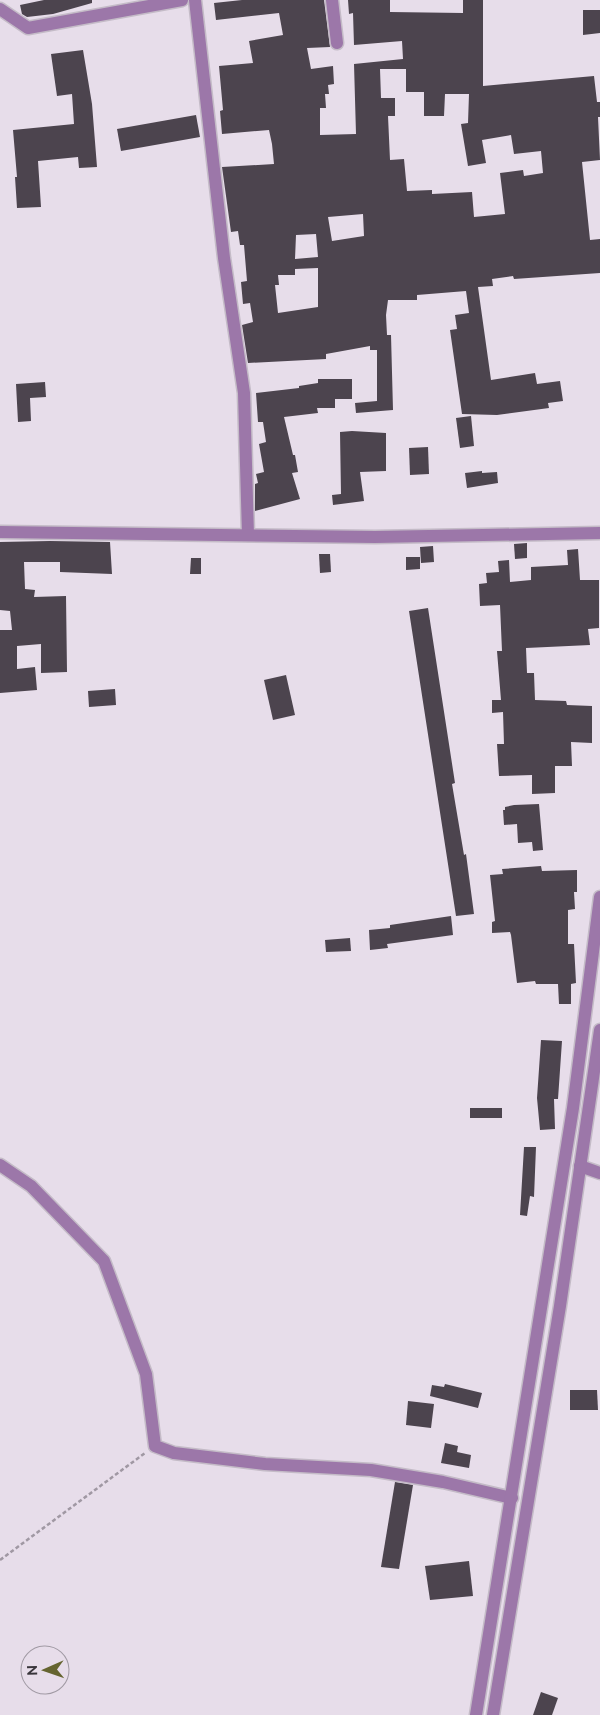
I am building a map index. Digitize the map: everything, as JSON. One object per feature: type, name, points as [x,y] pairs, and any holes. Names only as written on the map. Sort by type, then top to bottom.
[{"type":"street","points":[[0,9],[28,28],[182,0]]},
{"type":"street","points":[[195,0],[224,258],[244,393],[248,535]]},
{"type":"street","points":[[332,0],[337,43]]},
{"type":"street","points":[[0,532],[375,537],[600,533]]},
{"type":"street","points":[[476,1715],[573,1108],[600,897]]},
{"type":"street","points":[[493,1715],[580,1166],[595,1109],[600,1030]]},
{"type":"street","points":[[0,1165],[31,1186],[104,1260],[146,1374],[155,1446],[174,1453],[256,1463],[371,1470],[443,1482],[512,1498]]},
{"type":"street","points":[[580,1166],[600,1173]]},
{"type":"path","points":[[0,1560],[155,1446]]},
{"type":"building","points":[[44,0],[92,0],[92,3],[53,14],[27,17],[22,14],[20,5]]},
{"type":"building","points":[[242,0],[324,0],[330,47],[307,48],[311,69],[333,66],[334,84],[328,85],[329,94],[325,94],[326,108],[320,108],[320,135],[356,134],[354,64],[403,59],[402,41],[354,45],[353,13],[349,14],[348,0],[390,0],[390,12],[463,13],[463,0],[483,0],[483,86],[594,76],[597,102],[600,102],[600,117],[598,117],[600,160],[582,162],[590,240],[600,239],[600,273],[514,279],[513,276],[492,279],[493,286],[478,287],[491,380],[535,373],[537,384],[560,381],[563,401],[548,403],[549,408],[497,415],[462,414],[450,330],[457,329],[455,315],[469,313],[466,291],[417,295],[417,300],[388,300],[386,315],[387,335],[391,335],[393,410],[356,413],[355,403],[377,401],[377,350],[370,350],[370,346],[326,354],[326,359],[248,363],[242,325],[253,322],[250,303],[243,304],[241,282],[247,281],[244,245],[240,245],[238,231],[231,232],[222,167],[274,164],[269,130],[222,134],[220,111],[223,110],[219,66],[253,63],[249,41],[283,35],[279,13],[216,20],[214,3]],"holes":[[[380,69],[406,69],[406,92],[424,92],[424,116],[444,116],[445,94],[469,94],[468,123],[461,124],[468,166],[486,163],[482,140],[511,135],[514,154],[541,151],[543,173],[524,176],[523,170],[500,173],[505,214],[474,217],[472,192],[432,194],[432,190],[407,191],[404,159],[390,160],[388,116],[395,116],[395,98],[381,98]],[[363,214],[364,236],[332,241],[328,217]],[[316,234],[318,257],[295,259],[296,235]],[[318,268],[318,307],[278,313],[275,285],[279,285],[278,275],[295,275],[295,269]]]},
{"type":"building","points":[[583,10],[600,10],[600,33],[583,35]]},
{"type":"building","points":[[83,50],[92,104],[97,167],[79,168],[78,157],[38,161],[41,207],[17,208],[15,177],[17,177],[13,130],[74,124],[72,94],[57,96],[51,54]]},
{"type":"building","points":[[196,115],[200,137],[121,151],[117,129]]},
{"type":"building","points":[[318,379],[352,379],[352,399],[335,399],[335,408],[317,408],[318,413],[284,417],[293,455],[295,455],[298,472],[292,473],[300,499],[255,511],[255,484],[258,483],[256,474],[264,472],[259,444],[266,442],[263,422],[258,422],[256,393],[299,388],[299,386],[318,383]]},
{"type":"building","points":[[45,382],[46,397],[30,398],[31,421],[18,422],[16,384]]},
{"type":"building","points":[[471,416],[474,446],[460,448],[456,418]]},
{"type":"building","points":[[340,432],[386,433],[386,471],[360,472],[364,501],[333,505],[332,495],[341,494]]},
{"type":"building","points":[[428,447],[429,474],[410,475],[409,448]]},
{"type":"building","points":[[482,471],[482,473],[497,472],[498,483],[467,488],[465,473]]},
{"type":"building","points":[[0,542],[110,542],[112,574],[60,572],[60,562],[24,562],[25,589],[35,590],[34,597],[66,596],[67,672],[41,673],[41,644],[17,646],[17,669],[35,667],[37,690],[0,693],[0,630],[12,630],[10,611],[0,610]]},
{"type":"building","points":[[527,543],[527,558],[515,559],[514,544]]},
{"type":"building","points":[[433,546],[434,562],[421,563],[420,547]]},
{"type":"building","points":[[578,549],[580,580],[599,580],[599,628],[588,629],[590,645],[526,648],[527,673],[534,673],[535,700],[566,701],[567,705],[592,706],[592,743],[571,742],[572,766],[555,766],[555,793],[532,794],[532,775],[499,776],[497,744],[504,744],[503,712],[492,713],[492,700],[501,700],[497,651],[502,651],[500,605],[480,606],[479,584],[487,583],[486,573],[499,572],[498,561],[509,560],[510,582],[531,580],[531,567],[568,565],[567,550]]},
{"type":"building","points":[[319,554],[330,554],[331,572],[320,573]]},
{"type":"building","points":[[406,557],[420,557],[420,569],[406,570]]},
{"type":"building","points":[[191,558],[201,558],[201,574],[190,574]]},
{"type":"building","points":[[428,608],[455,783],[452,784],[464,855],[466,854],[474,914],[456,916],[409,611]]},
{"type":"building","points":[[286,675],[295,715],[273,720],[264,680]]},
{"type":"building","points":[[115,689],[116,705],[89,707],[88,691]]},
{"type":"building","points":[[539,804],[543,850],[533,851],[532,842],[518,843],[517,824],[504,825],[503,810],[505,810],[505,807],[514,805]]},
{"type":"building","points":[[541,866],[542,871],[577,870],[577,892],[574,892],[575,909],[568,910],[568,944],[574,944],[576,983],[571,984],[571,1004],[559,1004],[558,984],[536,984],[535,981],[517,983],[510,932],[492,933],[492,922],[495,921],[490,875],[503,874],[502,869]]},
{"type":"building","points":[[451,916],[453,935],[387,944],[388,948],[370,950],[369,930],[390,928],[390,925]]},
{"type":"building","points":[[350,938],[351,951],[326,952],[325,940]]},
{"type":"building","points":[[541,1040],[562,1041],[558,1099],[554,1099],[555,1129],[540,1130],[537,1098]]},
{"type":"building","points":[[470,1108],[502,1108],[502,1118],[470,1118]]},
{"type":"building","points":[[524,1147],[536,1147],[534,1197],[530,1196],[527,1216],[520,1215]]},
{"type":"building","points":[[445,1384],[482,1393],[478,1408],[430,1396],[432,1385],[444,1387]]},
{"type":"building","points":[[570,1390],[597,1390],[598,1410],[570,1410]]},
{"type":"building","points":[[408,1401],[434,1404],[431,1428],[406,1425]]},
{"type":"building","points":[[445,1443],[458,1446],[457,1452],[471,1455],[469,1468],[441,1463]]},
{"type":"building","points":[[395,1482],[413,1485],[399,1569],[381,1567]]},
{"type":"building","points":[[469,1561],[473,1596],[430,1600],[425,1566]]},
{"type":"building","points":[[541,1692],[558,1698],[552,1715],[533,1715]]}]
